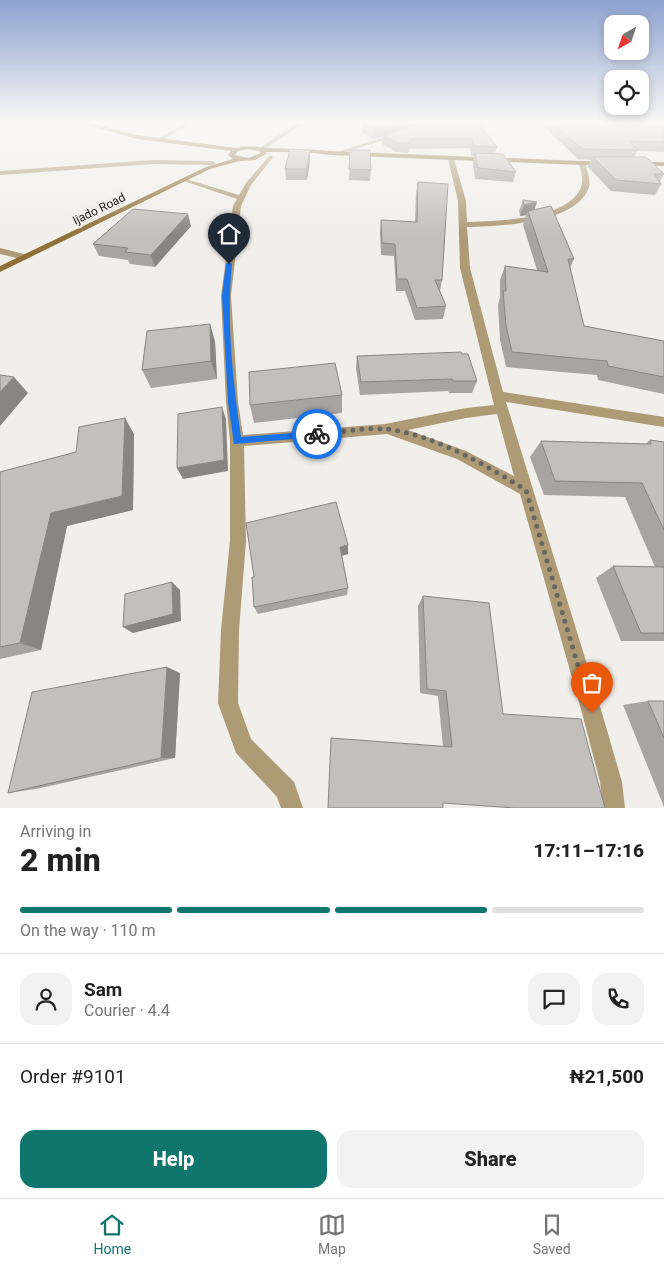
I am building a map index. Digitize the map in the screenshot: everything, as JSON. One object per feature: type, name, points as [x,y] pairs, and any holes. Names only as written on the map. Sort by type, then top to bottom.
[{"type":"street","name":"Ijado Road","points":[[0,269],[184,180],[220,160]]},
{"type":"street","name":"Ijado Road","points":[[211,165],[237,160]]},
{"type":"street","points":[[260,160],[240,198],[234,227],[226,296],[232,402],[237,441],[238,541],[230,630],[228,703],[243,746],[286,790],[292,808]]},
{"type":"street","points":[[451,160],[462,201],[465,268],[500,403],[592,713],[611,782],[614,808]]},
{"type":"street","points":[[470,160],[619,164]]},
{"type":"street","points":[[0,173],[160,161],[211,165]]},
{"type":"street","points":[[463,225],[496,224],[555,214],[575,200],[585,189],[586,180],[582,164]]},
{"type":"street","points":[[628,164],[664,164]]},
{"type":"street","points":[[184,180],[240,198]]},
{"type":"street","points":[[0,251],[25,258]]},
{"type":"street","points":[[237,441],[385,429],[466,413],[500,403],[664,422]]},
{"type":"street","points":[[385,429],[417,437],[456,451],[526,490]]},
{"type":"building","points":[[287,160],[308,160],[306,169],[285,169]]},
{"type":"building","points":[[349,160],[370,160],[371,170],[349,169]]},
{"type":"building","points":[[476,160],[507,160],[516,172],[478,168]]},
{"type":"building","points":[[596,160],[649,160],[664,174],[654,174],[661,184],[616,180]]},
{"type":"building","points":[[418,182],[448,184],[442,280],[435,280],[446,306],[417,308],[407,279],[397,279],[395,244],[382,243],[381,220],[417,222]]},
{"type":"building","points":[[523,200],[537,202],[524,205]]},
{"type":"building","points":[[551,206],[574,259],[568,259],[584,326],[664,341],[664,377],[608,366],[607,361],[512,352],[506,326],[503,291],[506,291],[505,266],[548,272],[528,211]]},
{"type":"building","points":[[133,209],[188,214],[151,255],[125,252],[128,248],[93,244]]},
{"type":"building","points":[[210,324],[211,361],[142,370],[147,331]]},
{"type":"building","points":[[461,352],[462,354],[468,354],[477,381],[453,381],[452,379],[361,382],[357,356]]},
{"type":"building","points":[[335,363],[342,395],[250,405],[249,372]]},
{"type":"building","points":[[0,375],[14,377],[0,392]]},
{"type":"building","points":[[222,407],[224,460],[177,468],[178,414]]},
{"type":"building","points":[[125,418],[122,496],[51,513],[20,643],[0,647],[0,472],[76,452],[79,427]]},
{"type":"building","points":[[650,440],[664,442],[664,530],[642,483],[555,481],[541,441],[651,444]]},
{"type":"building","points":[[336,502],[348,545],[340,547],[348,588],[254,607],[252,577],[254,577],[246,523]]},
{"type":"building","points":[[613,566],[664,567],[664,633],[641,633]]},
{"type":"building","points":[[172,582],[173,614],[123,627],[125,594]]},
{"type":"building","points":[[423,596],[489,603],[503,714],[581,719],[605,808],[515,808],[443,803],[443,808],[328,808],[331,738],[452,747],[446,691],[427,689]]},
{"type":"building","points":[[167,667],[161,758],[8,793],[32,692]]},
{"type":"building","points":[[648,701],[664,701],[664,738]]},
{"type":"way so far","points":[[317,434],[385,429],[417,437],[456,451],[526,490],[592,713]]},
{"type":"route","points":[[229,264],[226,296],[232,402],[237,441],[317,434]]}]
